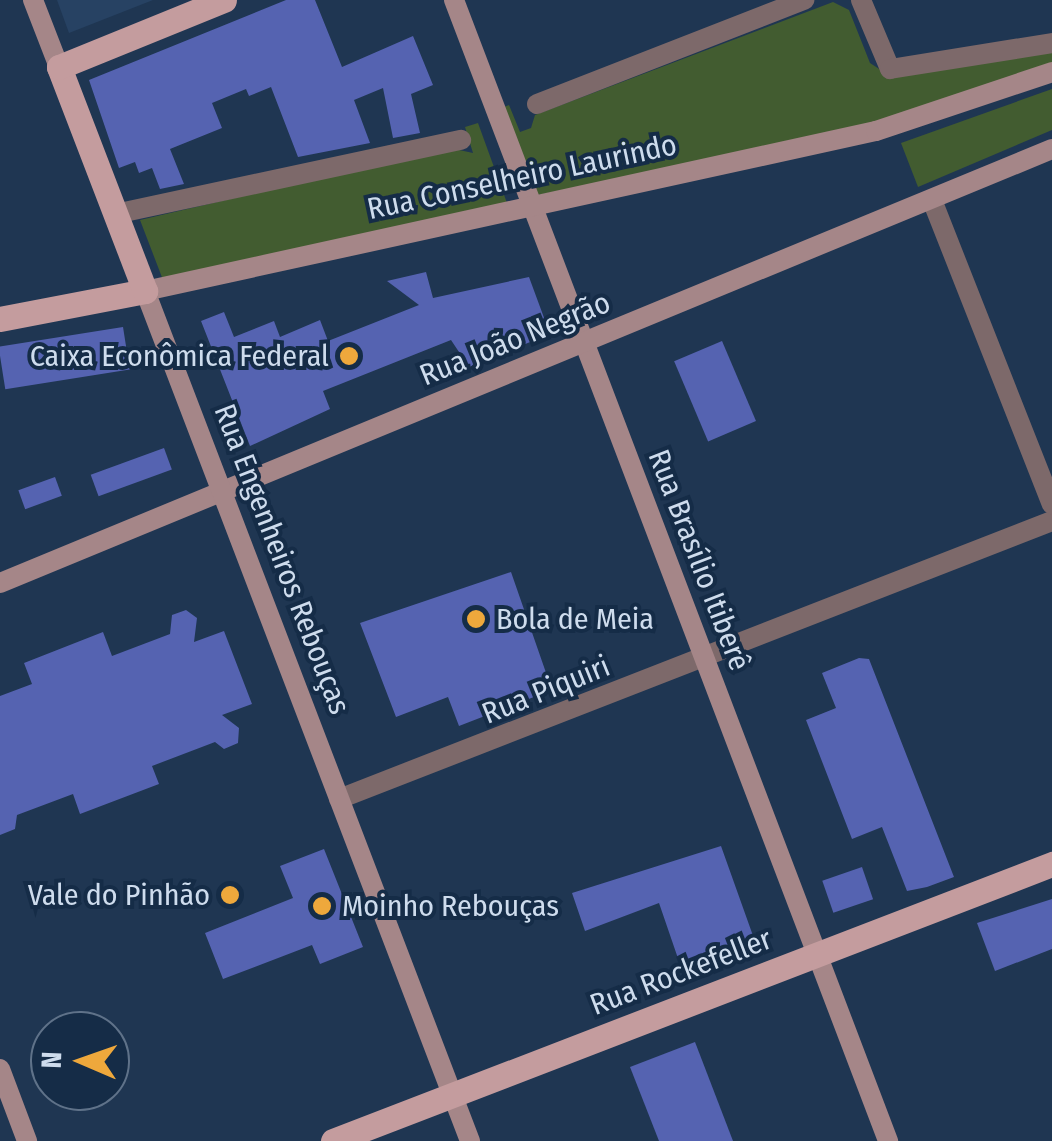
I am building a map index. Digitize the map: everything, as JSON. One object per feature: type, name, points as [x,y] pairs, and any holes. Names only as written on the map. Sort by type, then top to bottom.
[{"type":"main road","name":"Rua Engenheiros Rebouças","points":[[33,0],[470,1141]]},
{"type":"main road","points":[[59,68],[224,0]]},
{"type":"main road","name":"Rua Brasílio Itiberê","points":[[454,0],[888,1141]]},
{"type":"main road","name":"Rua Conselheiro Laurindo","points":[[0,320],[876,131],[1052,72]]},
{"type":"main road","name":"Rua João Negrão","points":[[0,582],[1052,149]]},
{"type":"main road","name":"Rua Rockefeller","points":[[333,1141],[1052,864]]},
{"type":"main road","points":[[0,1069],[27,1141]]},
{"type":"street","points":[[537,104],[804,0]]},
{"type":"street","points":[[861,0],[890,69],[1052,44]]},
{"type":"street","points":[[115,214],[461,140]]},
{"type":"street","points":[[932,200],[1052,504]]},
{"type":"street","name":"Rua Piquiri","points":[[339,800],[1052,521]]},
{"type":"shaded area","points":[[57,0],[153,0],[69,33]]},
{"type":"green space","points":[[833,2],[849,10],[870,63],[890,76],[1052,49],[1052,66],[873,126],[538,195],[499,109],[509,105],[520,132],[531,128],[535,115]]},
{"type":"green space","points":[[1052,89],[1052,130],[918,187],[901,143]]},
{"type":"green space","points":[[478,123],[507,203],[163,280],[140,220],[450,148],[473,153],[465,127]]},
{"type":"building","points":[[286,0],[315,0],[342,67],[413,36],[433,85],[411,94],[420,133],[393,138],[383,88],[354,100],[370,143],[298,157],[271,87],[249,96],[246,89],[212,103],[222,128],[170,149],[184,184],[160,189],[152,168],[139,173],[135,162],[119,168],[89,80]]},
{"type":"building","points":[[426,272],[433,298],[529,277],[550,334],[469,367],[451,340],[323,391],[330,409],[250,446],[201,321],[224,312],[234,337],[274,321],[280,337],[320,320],[328,341],[419,305],[387,281]]},
{"type":"building","points":[[123,327],[130,369],[5,389],[0,346]]},
{"type":"building","points":[[722,341],[756,421],[708,441],[674,361]]},
{"type":"building","points":[[164,448],[172,470],[99,496],[91,475]]},
{"type":"building","points":[[55,477],[62,496],[25,509],[18,490]]},
{"type":"building","points":[[511,572],[552,690],[459,726],[448,697],[396,717],[360,623]]},
{"type":"building","points":[[186,610],[197,618],[194,642],[224,631],[252,704],[222,715],[239,728],[238,743],[224,749],[215,742],[152,766],[159,784],[80,814],[73,794],[17,815],[15,829],[0,835],[0,696],[32,684],[24,663],[103,632],[112,656],[170,634],[172,615]]},
{"type":"building","points":[[859,658],[869,659],[954,877],[927,887],[907,891],[882,827],[852,839],[806,720],[836,708],[822,673]]},
{"type":"building","points":[[721,846],[757,947],[683,973],[659,903],[585,931],[572,893]]},
{"type":"building","points":[[324,849],[363,947],[320,964],[312,945],[223,979],[205,933],[293,898],[280,866]]},
{"type":"building","points":[[862,867],[873,899],[833,913],[822,881]]},
{"type":"building","points":[[1052,899],[1052,949],[995,971],[977,923]]},
{"type":"building","points":[[695,1042],[733,1141],[659,1141],[630,1067]]},
{"type":"place","name":"Caixa Econômica Federal","points":[[349,356]]},
{"type":"place","name":"Bola de Meia","points":[[476,619]]},
{"type":"place","name":"Vale do Pinhão","points":[[230,895]]},
{"type":"place","name":"Moinho Rebouças","points":[[322,906]]}]
